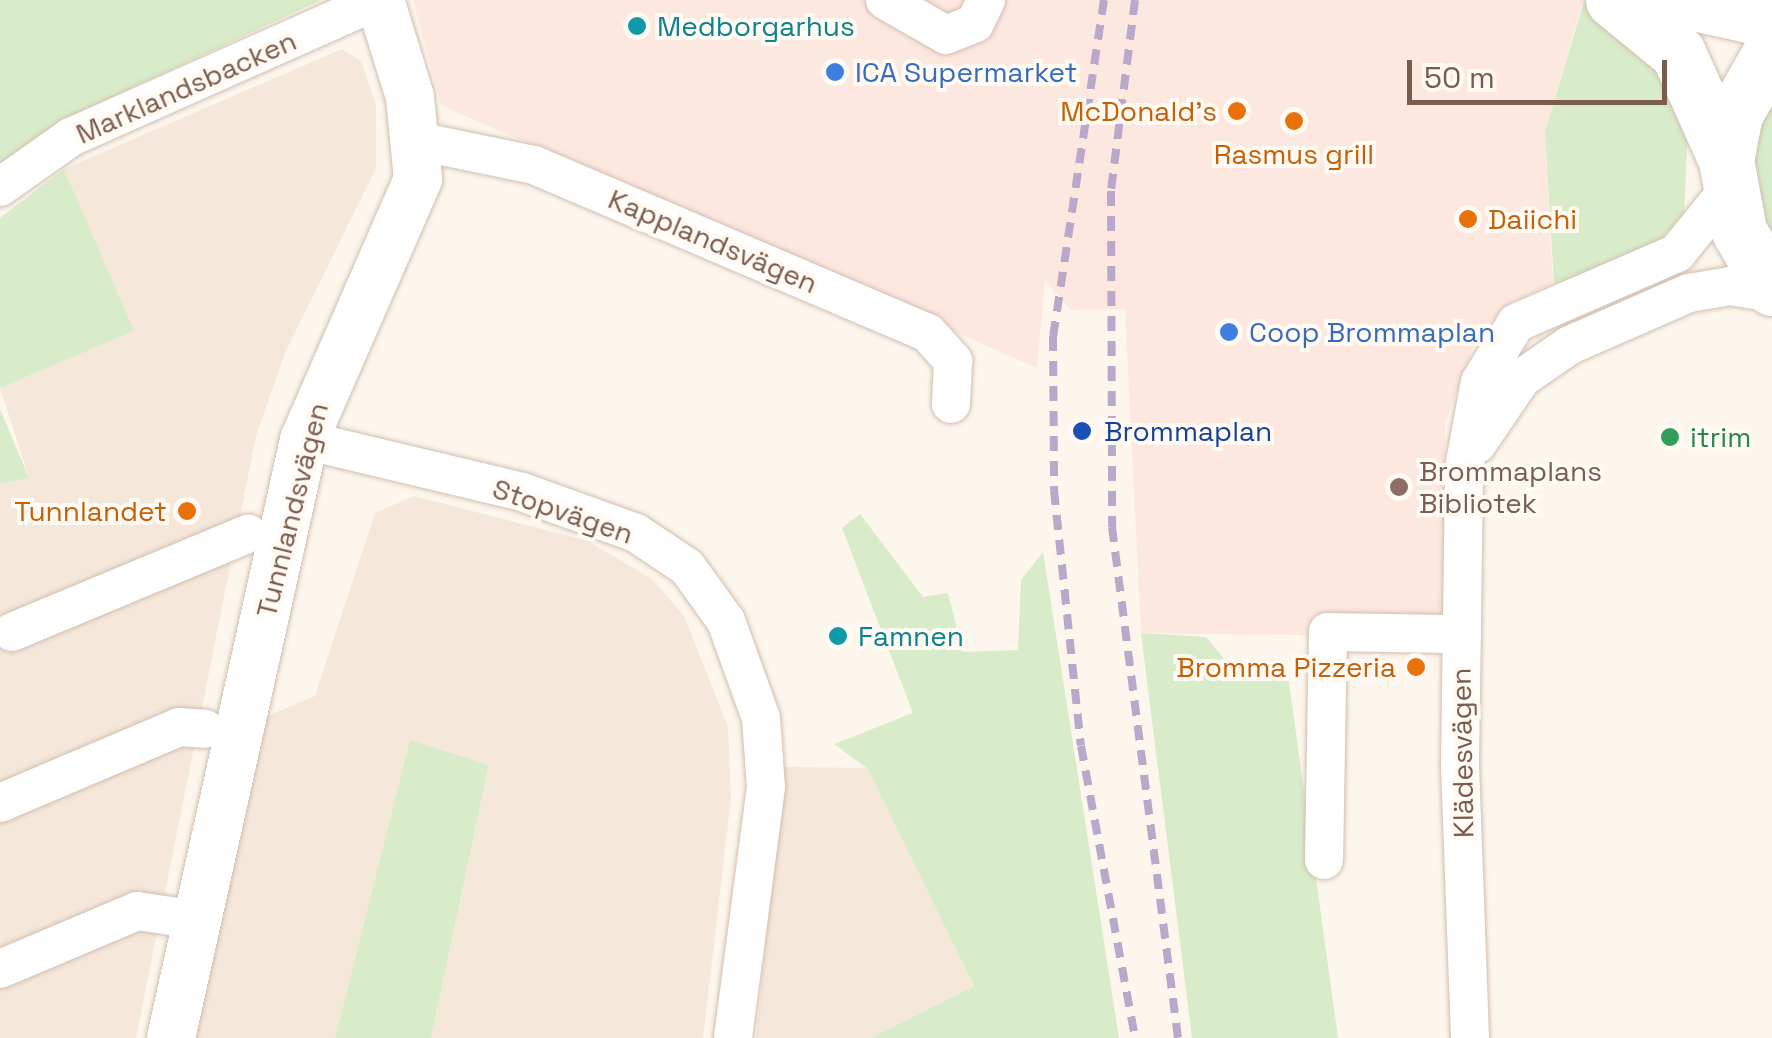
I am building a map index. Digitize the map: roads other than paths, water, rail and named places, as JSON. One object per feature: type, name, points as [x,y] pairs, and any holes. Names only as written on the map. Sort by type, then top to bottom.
[{"type":"main road","points":[[1613,0],[1678,52],[1772,290]]},
{"type":"main road","points":[[1680,0],[1772,20]]},
{"type":"main road","points":[[1727,175],[1735,114],[1772,49]]},
{"type":"street","name":"Tunnlandsvägen","points":[[171,1038],[304,440],[418,179],[417,141],[379,0]]},
{"type":"street","name":"Marklandsbacken","points":[[0,187],[70,137],[379,0]]},
{"type":"street","points":[[885,0],[946,35],[975,24],[986,0]]},
{"type":"street","name":"Kapplandsvägen","points":[[417,141],[534,165],[928,333],[953,361],[951,404]]},
{"type":"street","name":"Klädesvägen","points":[[1470,1038],[1462,634],[1466,428],[1498,341],[1516,323],[1677,252],[1727,175]]},
{"type":"street","name":"Klädesvägen","points":[[1464,468],[1501,401],[1570,345],[1689,293],[1730,286],[1772,290]]},
{"type":"street","name":"Stopvägen","points":[[304,440],[522,492],[636,533],[687,567],[726,621],[761,718],[766,786],[734,1038]]},
{"type":"street","name":"Tunnlandsvägen","points":[[12,632],[248,534]]},
{"type":"street","points":[[1324,860],[1328,632],[1462,634]]},
{"type":"street","points":[[0,803],[180,727],[205,729]]},
{"type":"street","points":[[0,970],[137,911],[198,920]]},
{"type":"railway","points":[[1104,0],[1053,336],[1054,490],[1081,746],[1135,1038]]},
{"type":"railway","points":[[1135,0],[1111,191],[1112,527],[1178,1038]]},
{"type":"place","name":"Medborgarhus","points":[[637,26]]},
{"type":"place","name":"ICA Supermarket","points":[[835,72]]},
{"type":"place","name":"McDonald's","points":[[1237,111]]},
{"type":"place","name":"Rasmus grill","points":[[1294,121]]},
{"type":"place","name":"Daiichi","points":[[1468,219]]},
{"type":"place","name":"Coop Brommaplan","points":[[1229,332]]},
{"type":"place","name":"Brommaplan","points":[[1082,431]]},
{"type":"place","name":"itrim","points":[[1670,437]]},
{"type":"place","name":"Brommaplans Bibliotek","points":[[1399,487]]},
{"type":"place","name":"Tunnlandet","points":[[187,511]]},
{"type":"place","name":"Famnen","points":[[838,636]]},
{"type":"place","name":"Bromma Pizzeria","points":[[1416,667]]}]
